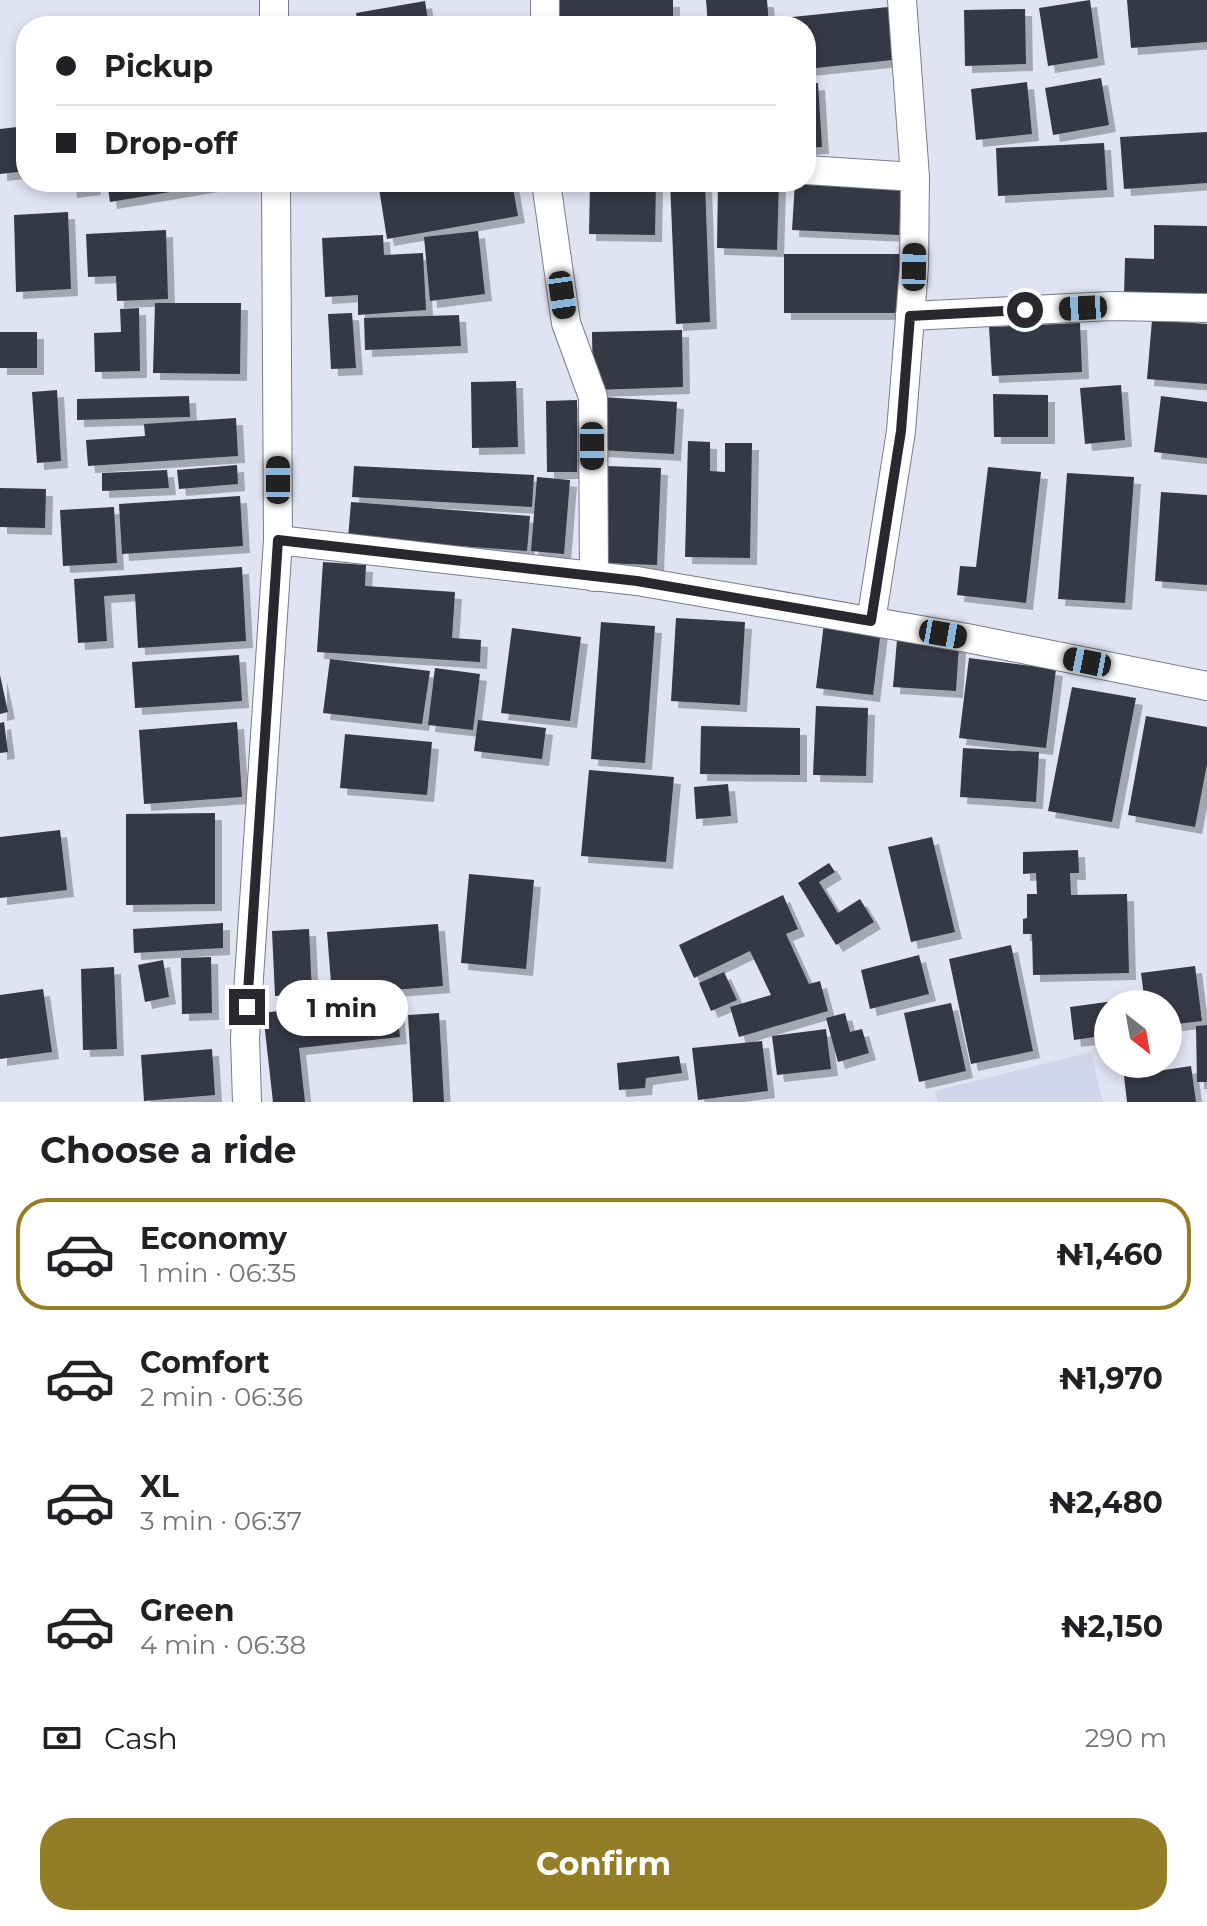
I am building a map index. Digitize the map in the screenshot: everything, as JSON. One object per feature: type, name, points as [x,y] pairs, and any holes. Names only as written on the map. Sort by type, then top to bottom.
[{"type":"street","points":[[871,621],[901,431],[914,267],[915,177],[902,0]]},
{"type":"street","points":[[816,171],[915,177]]},
{"type":"street","points":[[247,1102],[245,1038],[278,540],[276,192]]},
{"type":"street","points":[[547,192],[566,323],[593,397],[594,577]]},
{"type":"street","points":[[910,316],[1112,306],[1207,308]]},
{"type":"street","points":[[278,540],[637,581],[871,621],[1207,686]]},
{"type":"shaded area","points":[[1091,1052],[1094,1078],[1097,1078],[1103,1102],[938,1102],[935,1091]]},
{"type":"building","points":[[559,0],[673,0],[673,16],[560,16]]},
{"type":"building","points":[[706,0],[767,0],[768,16],[707,16]]},
{"type":"building","points":[[1090,0],[1098,58],[1048,66],[1039,8]]},
{"type":"building","points":[[1127,0],[1207,0],[1207,42],[1131,48]]},
{"type":"building","points":[[425,1],[427,16],[356,16],[356,13]]},
{"type":"building","points":[[888,7],[893,60],[816,68],[816,16],[802,16]]},
{"type":"building","points":[[1025,9],[1026,64],[965,66],[964,10]]},
{"type":"building","points":[[1101,78],[1109,125],[1053,135],[1045,88]]},
{"type":"building","points":[[1027,82],[1032,134],[976,140],[971,89]]},
{"type":"building","points":[[816,83],[822,147],[816,147]]},
{"type":"building","points":[[16,127],[16,172],[0,174],[0,129]]},
{"type":"building","points":[[1207,132],[1207,183],[1124,189],[1120,137]]},
{"type":"building","points":[[1104,143],[1107,190],[998,196],[996,148]]},
{"type":"building","points":[[816,182],[902,184],[899,235],[792,230],[794,192],[816,192]]},
{"type":"building","points":[[108,192],[170,192],[110,202]]},
{"type":"building","points":[[380,192],[514,192],[518,216],[387,239]]},
{"type":"building","points":[[590,192],[656,192],[655,235],[589,234]]},
{"type":"building","points":[[670,192],[705,192],[710,322],[676,324]]},
{"type":"building","points":[[718,192],[779,192],[777,250],[717,248]]},
{"type":"building","points":[[68,212],[71,289],[16,292],[14,215]]},
{"type":"building","points":[[1154,225],[1207,226],[1207,298],[1124,296],[1125,258],[1154,259]]},
{"type":"building","points":[[166,230],[168,299],[117,301],[116,276],[88,277],[86,234]]},
{"type":"building","points":[[478,231],[485,294],[430,301],[424,237]]},
{"type":"building","points":[[383,235],[384,255],[423,253],[426,310],[358,315],[358,295],[325,297],[322,238]]},
{"type":"building","points":[[784,254],[902,254],[901,313],[784,313]]},
{"type":"building","points":[[155,303],[241,303],[240,374],[153,373]]},
{"type":"building","points":[[139,308],[140,371],[95,372],[94,333],[121,332],[120,309]]},
{"type":"building","points":[[352,313],[356,368],[331,369],[328,314]]},
{"type":"building","points":[[459,315],[461,346],[365,350],[364,318]]},
{"type":"building","points":[[1152,320],[1207,324],[1207,384],[1147,379]]},
{"type":"building","points":[[1080,323],[1082,372],[992,376],[989,327]]},
{"type":"building","points":[[682,330],[683,387],[593,390],[592,332]]},
{"type":"building","points":[[0,332],[37,332],[37,368],[0,368]]},
{"type":"building","points":[[516,381],[518,447],[472,448],[471,382]]},
{"type":"building","points":[[1121,385],[1125,440],[1085,444],[1080,388]]},
{"type":"building","points":[[57,390],[61,461],[37,463],[32,392]]},
{"type":"building","points":[[993,394],[1048,395],[1048,437],[994,437]]},
{"type":"building","points":[[189,396],[190,417],[77,420],[77,399]]},
{"type":"building","points":[[1161,396],[1207,402],[1207,458],[1154,452]]},
{"type":"building","points":[[602,397],[677,402],[674,454],[599,450]]},
{"type":"building","points":[[577,400],[577,472],[547,472],[546,401]]},
{"type":"building","points":[[236,418],[238,456],[88,466],[86,440],[145,436],[144,424]]},
{"type":"building","points":[[688,441],[710,442],[710,471],[725,472],[725,443],[752,443],[750,558],[685,557]]},
{"type":"building","points":[[237,465],[238,484],[179,489],[177,470]]},
{"type":"building","points":[[354,466],[534,475],[532,507],[352,497]]},
{"type":"building","points":[[606,466],[661,468],[657,565],[602,563]]},
{"type":"building","points":[[988,467],[1041,472],[1026,603],[957,595],[960,566],[976,567]]},
{"type":"building","points":[[167,470],[169,488],[102,491],[102,473]]},
{"type":"building","points":[[1067,473],[1134,477],[1125,603],[1058,599]]},
{"type":"building","points":[[537,477],[570,480],[564,554],[531,551]]},
{"type":"building","points":[[0,488],[46,489],[45,528],[0,527]]},
{"type":"building","points":[[1161,492],[1207,495],[1207,585],[1155,581]]},
{"type":"building","points":[[240,496],[243,546],[122,554],[119,504]]},
{"type":"building","points":[[351,502],[530,516],[527,551],[348,538]]},
{"type":"building","points":[[114,507],[117,563],[63,566],[60,510]]},
{"type":"building","points":[[323,562],[366,565],[365,586],[455,592],[452,638],[481,640],[480,662],[317,652]]},
{"type":"building","points":[[242,567],[246,641],[138,648],[135,594],[104,596],[107,641],[78,643],[74,579]]},
{"type":"building","points":[[676,618],[745,622],[740,705],[671,701]]},
{"type":"building","points":[[601,622],[655,626],[645,763],[591,759]]},
{"type":"building","points":[[824,623],[881,630],[873,695],[816,688]]},
{"type":"building","points":[[512,628],[581,637],[570,721],[501,713]]},
{"type":"building","points":[[897,640],[959,645],[956,691],[893,687]]},
{"type":"building","points":[[239,655],[242,701],[135,708],[132,662]]},
{"type":"building","points":[[969,658],[1056,669],[1046,748],[959,738]]},
{"type":"building","points":[[330,659],[430,671],[422,724],[323,713]]},
{"type":"building","points":[[435,668],[480,674],[473,730],[428,725]]},
{"type":"building","points":[[0,675],[8,712],[0,714]]},
{"type":"building","points":[[1072,687],[1136,698],[1112,822],[1048,811]]},
{"type":"building","points":[[816,706],[868,708],[866,776],[813,775]]},
{"type":"building","points":[[1146,716],[1207,727],[1207,764],[1195,827],[1128,815]]},
{"type":"building","points":[[478,720],[546,728],[542,759],[474,751]]},
{"type":"building","points":[[4,722],[8,752],[0,753],[0,723]]},
{"type":"building","points":[[237,722],[242,797],[144,804],[139,730]]},
{"type":"building","points":[[701,726],[800,728],[800,775],[700,774]]},
{"type":"building","points":[[345,734],[432,742],[427,795],[340,788]]},
{"type":"building","points":[[963,748],[1039,752],[1036,802],[960,797]]},
{"type":"building","points":[[589,770],[674,777],[666,862],[581,856]]},
{"type":"building","points":[[728,784],[731,816],[696,819],[694,787]]},
{"type":"building","points":[[215,813],[215,904],[126,905],[126,814]]},
{"type":"building","points":[[60,830],[67,890],[0,898],[0,837]]},
{"type":"building","points":[[932,837],[955,932],[911,942],[888,847]]},
{"type":"building","points":[[1078,850],[1079,873],[1070,873],[1071,895],[1127,894],[1129,973],[1033,975],[1032,934],[1023,934],[1023,919],[1027,918],[1027,894],[1037,894],[1036,873],[1023,874],[1023,852]]},
{"type":"building","points":[[829,863],[835,872],[819,882],[838,913],[860,899],[874,922],[836,945],[798,883]]},
{"type":"building","points":[[469,874],[534,880],[526,969],[461,963]]},
{"type":"building","points":[[783,895],[798,929],[786,934],[809,984],[820,981],[828,1011],[739,1037],[730,1007],[771,995],[750,951],[694,978],[679,945]]},
{"type":"building","points":[[223,923],[223,948],[134,953],[133,929]]},
{"type":"building","points":[[438,924],[443,986],[332,995],[327,932]]},
{"type":"building","points":[[309,929],[312,993],[275,996],[272,931]]},
{"type":"building","points":[[1011,945],[1033,1051],[971,1064],[949,959]]},
{"type":"building","points":[[919,955],[929,994],[870,1009],[861,970]]},
{"type":"building","points":[[211,957],[212,1013],[182,1014],[181,958]]},
{"type":"building","points":[[163,960],[169,997],[145,1002],[138,965]]},
{"type":"building","points":[[1195,966],[1202,1021],[1182,1023],[1182,990],[1143,990],[1141,973]]},
{"type":"building","points":[[114,967],[117,1049],[83,1050],[81,969]]},
{"type":"building","points":[[724,972],[737,1000],[711,1011],[699,983]]},
{"type":"building","points":[[43,989],[52,1052],[0,1059],[0,995]]},
{"type":"building","points":[[396,999],[400,1037],[299,1048],[305,1102],[273,1102],[263,1013]]},
{"type":"building","points":[[951,1003],[966,1071],[919,1082],[904,1013]]},
{"type":"building","points":[[1094,1004],[1094,1037],[1074,1040],[1070,1007]]},
{"type":"building","points":[[439,1013],[444,1102],[413,1102],[408,1015]]},
{"type":"building","points":[[845,1013],[850,1032],[862,1029],[869,1053],[838,1062],[826,1018]]},
{"type":"building","points":[[1207,1025],[1207,1082],[1197,1082],[1196,1026]]},
{"type":"building","points":[[826,1029],[831,1069],[777,1075],[772,1036]]},
{"type":"building","points":[[762,1041],[768,1091],[698,1100],[692,1048]]},
{"type":"building","points":[[212,1049],[215,1095],[144,1101],[141,1055]]},
{"type":"building","points":[[679,1056],[682,1073],[646,1078],[645,1088],[619,1090],[617,1063]]},
{"type":"building","points":[[1191,1066],[1196,1102],[1127,1102],[1124,1078],[1182,1078],[1182,1067]]},
{"type":"route","points":[[247,1007],[278,540],[637,581],[871,621],[901,431],[910,316],[1025,310]]}]
